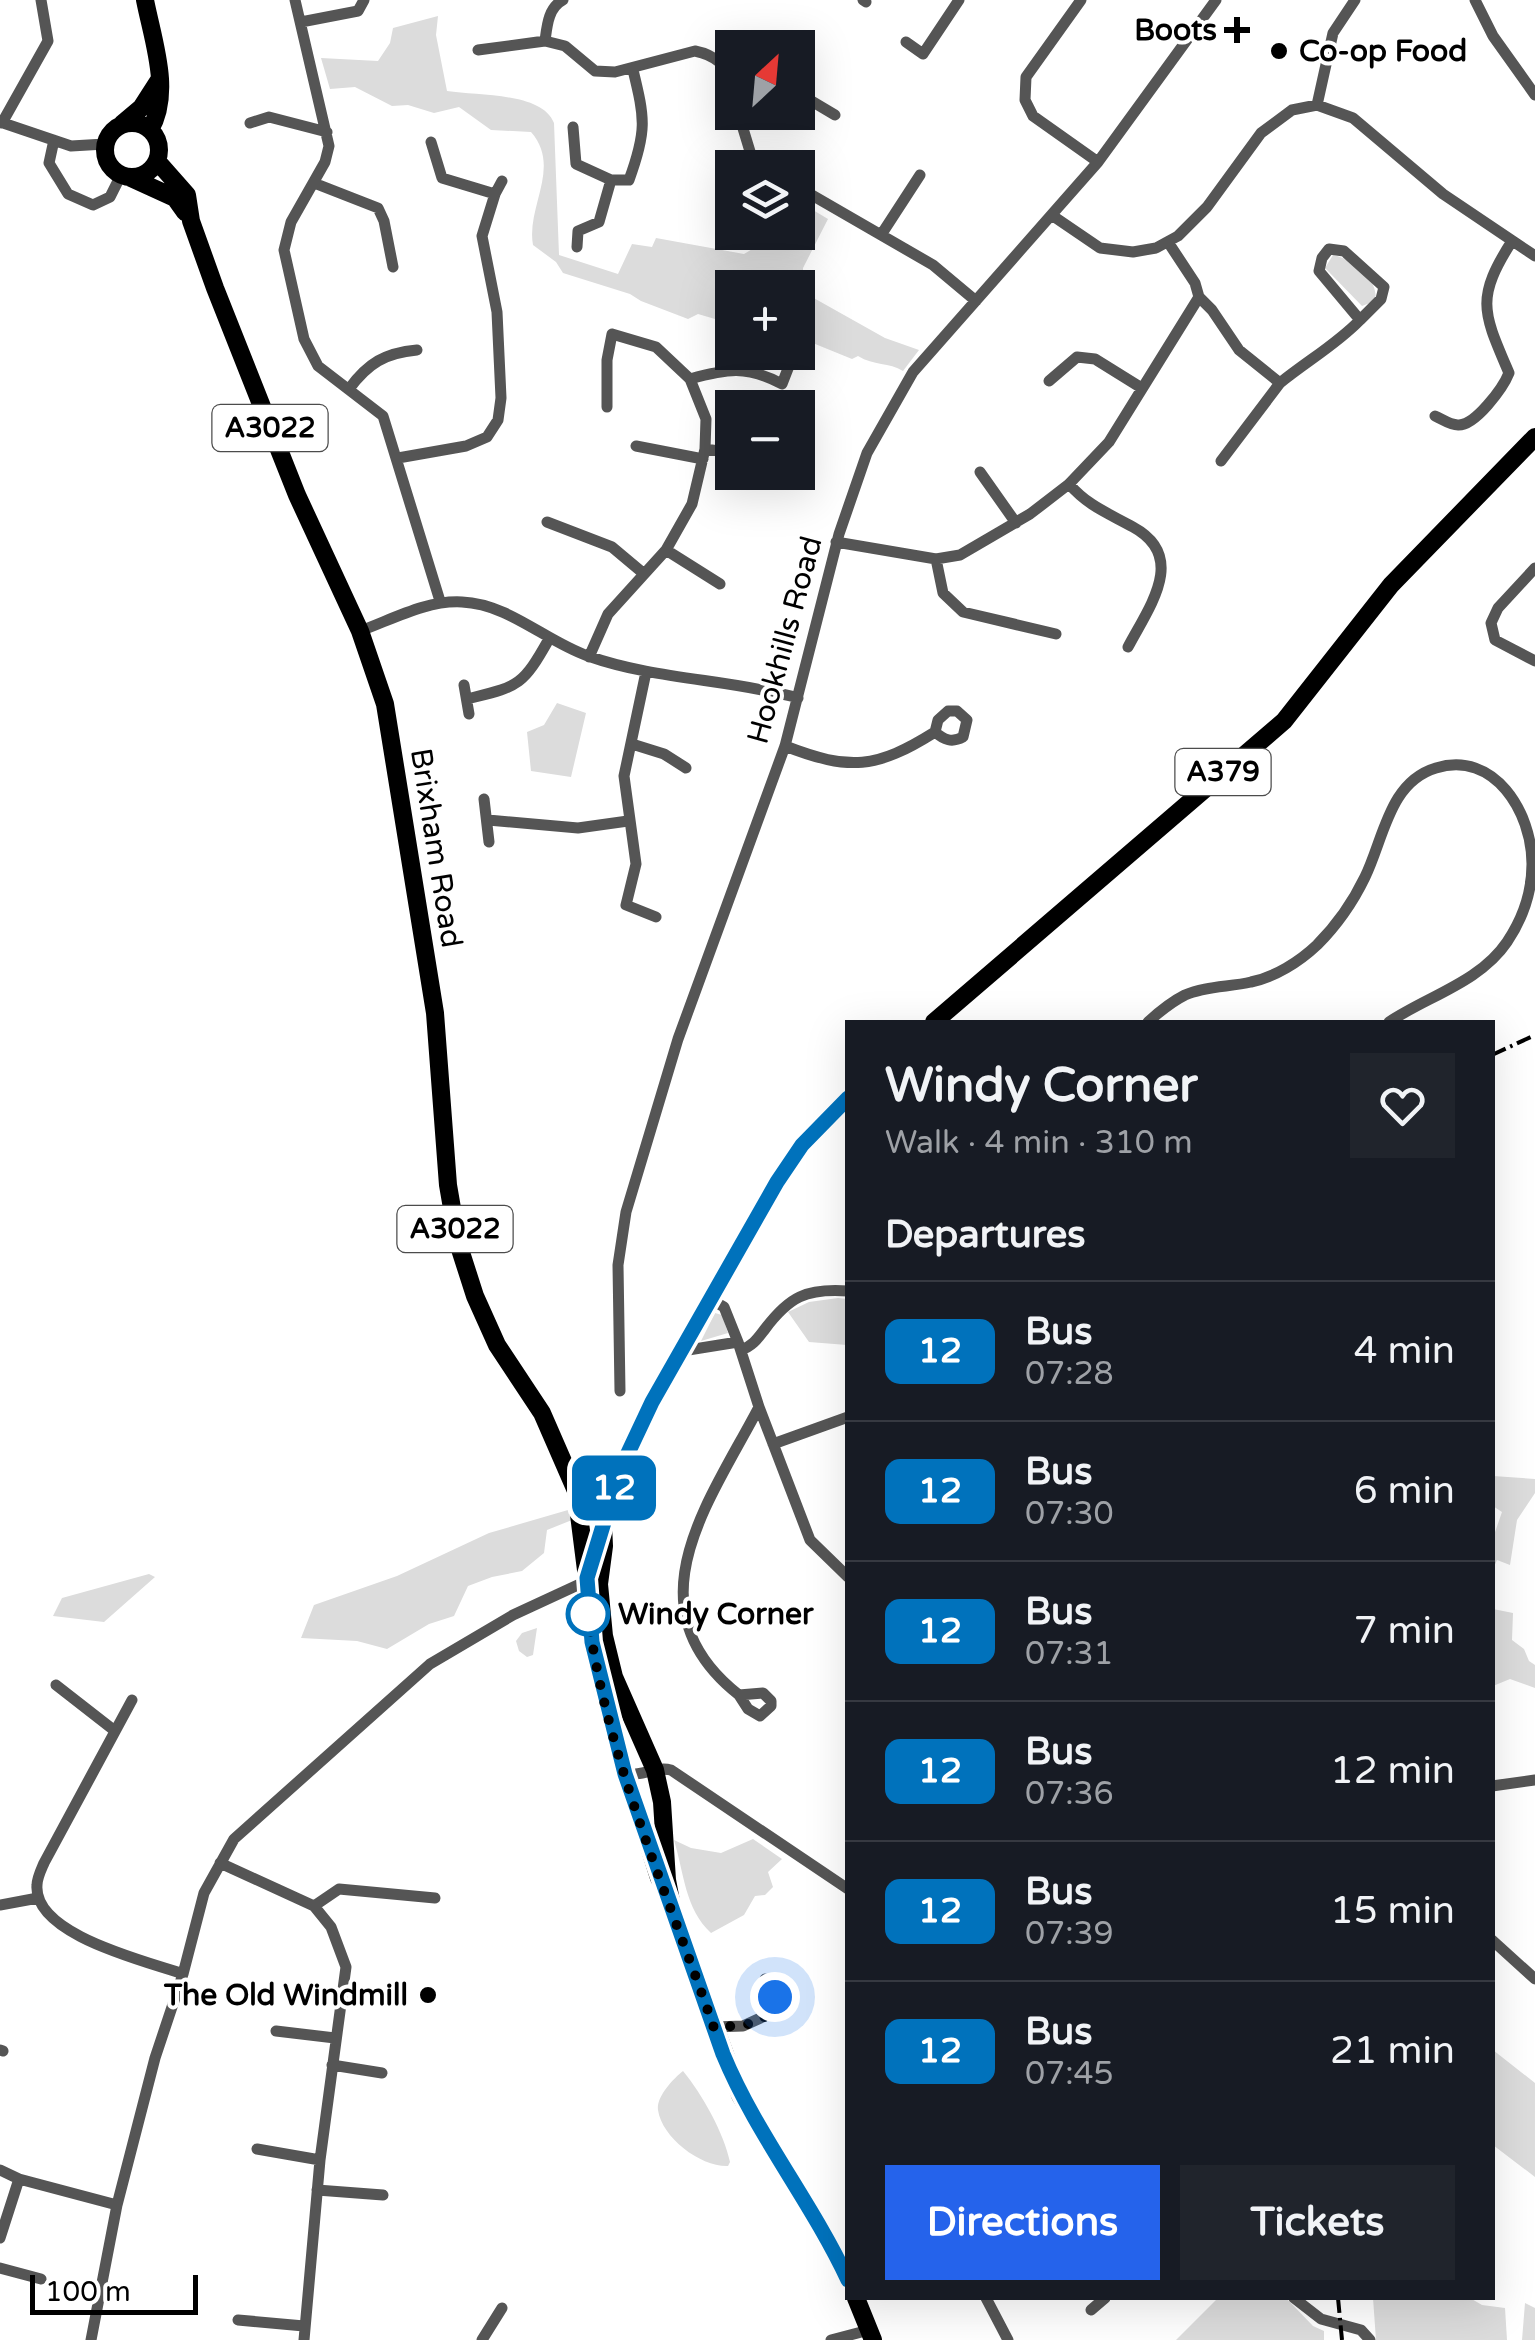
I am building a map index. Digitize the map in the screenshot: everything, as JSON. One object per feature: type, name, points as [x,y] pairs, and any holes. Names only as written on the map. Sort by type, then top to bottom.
[{"type":"main road","name":"Brixham Road","points":[[145,0],[160,80],[161,108],[150,130],[158,144],[157,160],[187,195],[192,220],[297,494],[360,631],[385,704],[435,1013],[448,1185],[458,1243],[496,1345],[542,1413],[576,1491],[591,1582]]},
{"type":"main road","points":[[101,149],[111,132],[142,108],[160,80]]},
{"type":"main road","points":[[122,124],[134,122],[150,130]]},
{"type":"main road","name":"Brixham Road","points":[[101,149],[110,166],[175,198],[192,220]]},
{"type":"main road","points":[[125,176],[148,171],[157,160]]},
{"type":"main road","name":"A379","points":[[1506,468],[1535,423]]},
{"type":"main road","name":"A379","points":[[936,1020],[1284,720],[1391,584],[1535,437]]},
{"type":"main road","points":[[591,1582],[605,1516],[630,1443],[777,1182],[802,1145],[845,1101]]},
{"type":"main road","points":[[576,1491],[605,1516]]},
{"type":"main road","name":"A3022","points":[[591,1582],[614,1678],[655,1770],[673,1912]]},
{"type":"main road","name":"A3022","points":[[591,1582],[592,1642],[625,1774],[714,2028],[740,2095],[845,2274]]},
{"type":"main road","points":[[857,2300],[871,2335]]},
{"type":"street","points":[[40,0],[48,41],[1,122],[54,140],[101,149]]},
{"type":"street","points":[[295,0],[329,146],[325,162],[291,222],[284,250],[304,339],[318,366],[383,416],[440,601]]},
{"type":"street","points":[[300,22],[358,11],[364,0]]},
{"type":"street","points":[[545,42],[548,18],[563,0]]},
{"type":"street","points":[[906,42],[929,58],[959,0]]},
{"type":"street","points":[[1081,0],[1026,77],[1025,100],[1033,116],[1098,162]]},
{"type":"street","name":"Hookhills Road","points":[[620,1392],[618,1265],[626,1212],[678,1039],[784,746],[836,542],[866,454],[913,372],[1098,162],[1216,0]]},
{"type":"street","points":[[1317,105],[1333,33],[1355,0]]},
{"type":"street","points":[[1475,0],[1492,36],[1535,95]]},
{"type":"street","points":[[478,50],[545,42],[565,46],[595,71],[634,70],[695,52],[715,59]]},
{"type":"street","points":[[574,127],[576,164],[611,180],[629,180],[646,122],[634,70]]},
{"type":"street","points":[[815,104],[835,115]]},
{"type":"street","points":[[1054,216],[1100,248],[1142,251],[1168,242],[1207,207],[1261,133],[1292,110],[1317,105],[1353,118],[1443,194],[1535,256]]},
{"type":"street","points":[[250,123],[268,117],[327,132]]},
{"type":"street","points":[[54,140],[49,163],[68,194],[93,205],[110,197],[125,176]]},
{"type":"street","points":[[431,142],[442,178],[495,194]]},
{"type":"street","points":[[881,234],[920,175]]},
{"type":"street","points":[[577,247],[578,231],[600,222],[611,180]]},
{"type":"street","points":[[398,458],[477,442],[487,437],[498,420],[501,398],[497,312],[482,236],[502,181]]},
{"type":"street","points":[[314,182],[378,208],[394,267]]},
{"type":"street","points":[[815,197],[933,265],[976,302]]},
{"type":"street","points":[[1435,416],[1454,426],[1464,425],[1494,398],[1505,382],[1508,374],[1488,320],[1488,284],[1512,240]]},
{"type":"street","points":[[1168,242],[1195,283],[1198,297],[1212,310],[1239,350],[1280,382]]},
{"type":"street","points":[[1221,461],[1280,382],[1344,338],[1382,300],[1384,287],[1344,251],[1329,250],[1319,271],[1360,320]]},
{"type":"street","points":[[836,542],[936,559],[960,555],[1016,523],[1068,484],[1109,442],[1198,297]]},
{"type":"street","points":[[589,656],[608,614],[666,550],[692,504],[704,454],[706,419],[690,380],[656,346],[612,334],[607,360],[607,407]]},
{"type":"street","points":[[350,390],[363,370],[376,360],[417,350]]},
{"type":"street","points":[[1049,382],[1077,357],[1095,359],[1140,387]]},
{"type":"street","points":[[690,380],[724,370]]},
{"type":"street","points":[[736,370],[761,373],[782,384],[787,370]]},
{"type":"street","points":[[636,446],[715,454]]},
{"type":"street","points":[[980,472],[1016,523]]},
{"type":"street","points":[[1068,484],[1084,501],[1146,536],[1160,557],[1163,575],[1128,647]]},
{"type":"street","points":[[561,525],[567,510]]},
{"type":"street","points":[[547,522],[612,547],[643,573]]},
{"type":"street","points":[[666,550],[720,584]]},
{"type":"street","points":[[936,559],[944,593],[963,612],[1056,634]]},
{"type":"street","points":[[1535,568],[1498,608],[1491,623],[1495,640],[1535,660]]},
{"type":"street","points":[[360,631],[440,601],[492,606],[549,639],[589,656],[646,672],[758,687],[798,698]]},
{"type":"street","points":[[468,700],[514,688],[549,639]]},
{"type":"street","points":[[646,672],[624,776],[636,864],[620,903],[656,917]]},
{"type":"street","points":[[464,685],[469,714]]},
{"type":"street","points":[[784,746],[846,765],[889,758],[936,732]]},
{"type":"street","points":[[632,744],[664,754],[686,768]]},
{"type":"street","points":[[1151,1020],[1186,994],[1270,977],[1316,946],[1346,910],[1364,878],[1396,800],[1419,774],[1468,764],[1484,770],[1509,792],[1533,838],[1524,914],[1500,952],[1466,979],[1393,1020]]},
{"type":"street","points":[[484,799],[489,842]]},
{"type":"street","points":[[488,820],[578,828],[628,821]]},
{"type":"street","points":[[682,1351],[751,1347],[782,1306],[798,1296],[845,1291]]},
{"type":"street","points":[[710,1299],[724,1307],[810,1540],[845,1574]]},
{"type":"street","points":[[739,1695],[720,1680],[697,1644],[687,1617],[684,1566],[698,1520],[759,1407]]},
{"type":"street","points":[[773,1444],[845,1418]]},
{"type":"street","points":[[92,2340],[117,2206],[154,2058],[183,1974],[204,1893],[234,1839],[430,1664],[513,1614],[591,1582]]},
{"type":"street","points":[[56,1685],[116,1731]]},
{"type":"street","points":[[132,1700],[44,1863],[36,1884],[38,1898],[70,1934],[183,1974]]},
{"type":"street","points":[[625,1774],[670,1770],[845,1888]]},
{"type":"street","points":[[1495,1786],[1535,1780]]},
{"type":"street","points":[[220,1863],[314,1906],[331,1927],[346,1967],[320,2160],[304,2333],[238,2320]]},
{"type":"street","points":[[314,1906],[339,1889],[435,1898]]},
{"type":"street","points":[[0,1905],[38,1898]]},
{"type":"street","points":[[1495,1943],[1535,1978]]},
{"type":"street","points":[[714,2028],[744,2026],[767,2016],[775,1997],[764,1979]]},
{"type":"street","points":[[276,2031],[335,2038]]},
{"type":"street","points":[[332,2065],[382,2072]]},
{"type":"street","points":[[257,2148],[320,2160]]},
{"type":"street","points":[[0,2170],[117,2206]]},
{"type":"street","points":[[0,2238],[20,2179]]},
{"type":"street","points":[[317,2190],[383,2195]]},
{"type":"street","points":[[0,2268],[41,2279]]},
{"type":"street","points":[[987,2300],[1008,2340]]},
{"type":"street","points":[[1091,2310],[1103,2300]]},
{"type":"street","points":[[1297,2300],[1321,2319],[1361,2330],[1370,2340]]},
{"type":"street","points":[[482,2340],[502,2308]]},
{"type":"street","points":[[832,2340],[871,2335]]},
{"type":"shaded area","points":[[438,16],[436,35],[447,91],[523,101],[547,113],[554,123],[559,255],[618,274],[632,244],[652,247],[656,238],[744,254],[751,250],[812,250],[803,270],[715,270],[715,319],[698,314],[688,319],[630,294],[563,273],[556,262],[533,245],[543,159],[531,132],[491,130],[459,107],[434,113],[408,105],[392,106],[355,87],[330,89],[321,58],[378,61],[390,43],[393,28]]},
{"type":"shaded area","points":[[815,211],[828,219],[815,244]]},
{"type":"shaded area","points":[[1333,255],[1349,261],[1369,278],[1375,301],[1362,306],[1325,268]]},
{"type":"shaded area","points":[[815,299],[885,338],[919,350],[903,371],[858,356],[852,359],[815,344]]},
{"type":"shaded area","points":[[557,703],[586,713],[571,777],[531,771],[527,732],[544,725]]},
{"type":"shaded area","points":[[845,1299],[845,1345],[809,1342],[788,1312],[809,1302]]},
{"type":"shaded area","points":[[715,1313],[722,1315],[728,1333],[701,1341]]},
{"type":"shaded area","points":[[1495,1476],[1535,1479],[1535,1493],[1517,1520],[1510,1565],[1497,1560],[1495,1564],[1495,1532],[1502,1512],[1495,1507]]},
{"type":"shaded area","points":[[568,1510],[572,1520],[547,1530],[544,1553],[522,1571],[468,1586],[454,1616],[429,1624],[387,1649],[357,1641],[301,1638],[314,1605],[397,1576],[489,1533]]},
{"type":"shaded area","points":[[149,1574],[155,1577],[104,1622],[53,1616],[62,1598]]},
{"type":"shaded area","points":[[1495,1609],[1513,1613],[1512,1640],[1535,1665],[1535,1688],[1510,1679],[1495,1685]]},
{"type":"shaded area","points":[[537,1628],[533,1655],[527,1657],[519,1651],[516,1641],[522,1633]]},
{"type":"shaded area","points":[[753,1839],[782,1859],[768,1872],[773,1887],[765,1895],[755,1896],[744,1915],[711,1933],[686,1890],[674,1840],[691,1848],[721,1853]]},
{"type":"shaded area","points":[[1495,2052],[1535,2083],[1535,2177],[1495,2147]]},
{"type":"shaded area","points":[[683,2071],[718,2127],[728,2166],[706,2162],[684,2149],[661,2120],[660,2100]]},
{"type":"shaded area","points":[[1216,2300],[1288,2300],[1313,2326],[1324,2331],[1324,2340],[1176,2340]]},
{"type":"shaded area","points":[[1373,2300],[1473,2300],[1505,2308],[1507,2340],[1376,2340]]},
{"type":"shaded area","points":[[1525,2303],[1535,2308],[1535,2340],[1522,2340]]},
{"type":"railway","points":[[1495,1054],[1535,1035]]},
{"type":"railway","points":[[1338,2300],[1342,2340]]},
{"type":"bus line","name":"12","points":[[845,1101],[802,1145],[777,1182],[652,1402],[620,1470],[587,1578],[592,1642],[625,1774],[723,2054],[740,2095],[845,2274]]},
{"type":"place","name":"Boots","points":[[1237,30]]},
{"type":"place","name":"Co-op Food","points":[[1279,51]]},
{"type":"place","name":"Windy Corner","points":[[588,1614]]},
{"type":"place","name":"The Old Windmill","points":[[428,1995]]},
{"type":"route","points":[[588,1614],[625,1774],[714,2028],[754,2024],[767,2016],[775,1997]]}]
